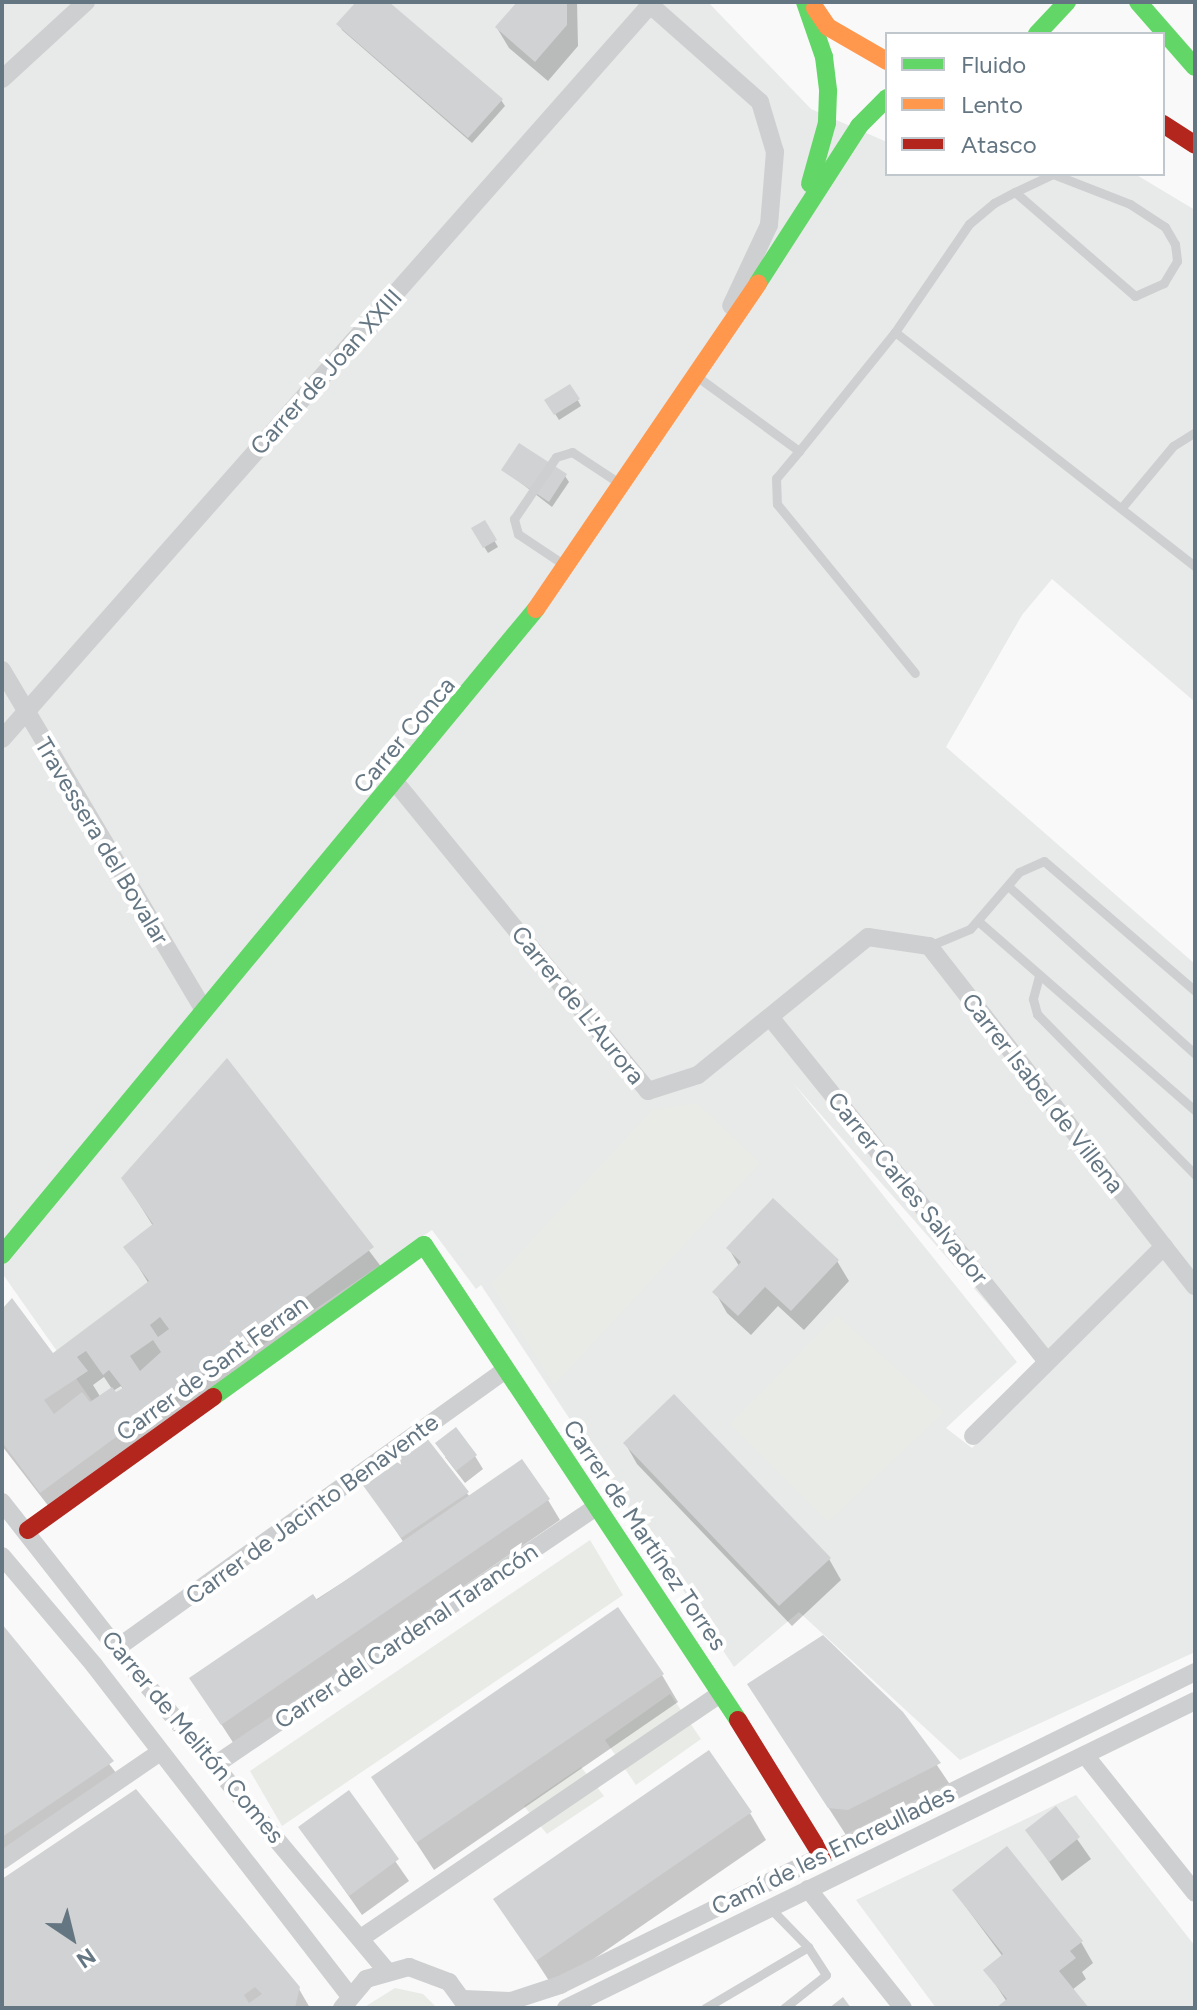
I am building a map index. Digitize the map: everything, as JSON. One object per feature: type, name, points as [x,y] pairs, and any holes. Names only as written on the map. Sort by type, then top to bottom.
[{"type":"street","points":[[2,79],[86,2]]},
{"type":"street","points":[[808,2],[828,27],[885,60]]},
{"type":"street","name":"Carrer Conca","points":[[799,213],[827,123],[824,57],[808,2]]},
{"type":"street","points":[[1039,32],[1067,2]]},
{"type":"street","points":[[1138,2],[1164,32]]},
{"type":"street","points":[[649,4],[760,102],[775,152],[769,225],[699,374]]},
{"type":"street","name":"Carrer de Joan XXIII","points":[[2,739],[649,4]]},
{"type":"street","points":[[1165,33],[1195,67]]},
{"type":"street","name":"Carrer Conca","points":[[2,1255],[511,645],[699,374],[799,213],[859,126],[885,100]]},
{"type":"street","points":[[1165,125],[1195,145]]},
{"type":"street","name":"Travessera del Bovalar","points":[[2,670],[204,1010]]},
{"type":"street","name":"Carrer de L'Aurora","points":[[396,783],[648,1091],[698,1075],[868,937],[929,946]]},
{"type":"street","name":"Carrer Isabel de Villena","points":[[929,946],[1195,1287]]},
{"type":"street","name":"Carrer Carles Salvador","points":[[770,1017],[1046,1360]]},
{"type":"street","name":"Carrer de Martínez Torres","points":[[424,1245],[721,1693],[822,1856]]},
{"type":"street","name":"Carrer de Sant Ferran","points":[[28,1530],[424,1245]]},
{"type":"street","points":[[973,1436],[1164,1246]]},
{"type":"street","name":"Carrer de Jacinto Benavente","points":[[117,1648],[506,1370]]},
{"type":"street","name":"Carrer de Melitón Comes","points":[[2,1502],[28,1530],[117,1648],[386,1970]]},
{"type":"street","name":"Carrer del Cardenal Tarancón","points":[[215,1765],[596,1507]]},
{"type":"street","name":"Carrer de Melitón Comes","points":[[2,1556],[159,1753],[346,2002]]},
{"type":"street","name":"Camí de les Encreullades","points":[[466,2003],[511,2001],[532,1996],[1195,1672]]},
{"type":"street","points":[[361,1938],[721,1693]]},
{"type":"street","name":"Camí de les Encreullades","points":[[566,2008],[1195,1701]]},
{"type":"street","points":[[2,1860],[159,1753]]},
{"type":"street","points":[[1085,1755],[1195,1893]]},
{"type":"street","points":[[808,1889],[903,2008]]},
{"type":"street","points":[[346,2002],[386,1970],[430,1971],[466,2003]]},
{"type":"lane","points":[[915,673],[777,504],[776,478],[895,332],[969,224],[1015,192],[1049,176]]},
{"type":"lane","points":[[1015,192],[1135,296],[1164,283],[1177,261],[1175,244],[1165,227],[1130,204],[1058,176]]},
{"type":"lane","points":[[895,332],[1123,506],[1195,566]]},
{"type":"lane","points":[[699,374],[799,451]]},
{"type":"lane","points":[[1123,506],[1173,446],[1195,432]]},
{"type":"lane","points":[[565,566],[518,534],[514,519],[556,457],[572,452],[622,485]]},
{"type":"lane","points":[[929,946],[978,921],[1019,872],[1044,861],[1195,991]]},
{"type":"lane","points":[[1008,886],[1195,1054]]},
{"type":"lane","points":[[978,921],[1195,1110]]},
{"type":"lane","points":[[1039,976],[1033,999],[1037,1014],[1195,1175]]},
{"type":"lane","points":[[770,1908],[808,1947],[826,1975],[784,2008]]},
{"type":"lane","points":[[705,2008],[808,1947]]},
{"type":"shaded area","points":[[2,2],[708,2],[811,109],[885,141],[885,176],[1138,176],[1195,210],[1195,702],[1052,579],[1022,615],[946,747],[1195,964],[1195,1652],[960,1760],[799,1612],[734,1667],[481,1285],[476,1289],[432,1230],[120,1441],[2,1273]],"holes":[[[793,1083],[1046,1370],[972,1448],[946,1428],[1017,1362]]]},
{"type":"shaded area","points":[[697,1103],[760,1163],[554,1385],[491,1284],[652,1110]]},
{"type":"shaded area","points":[[837,1315],[944,1412],[828,1522],[730,1424]]},
{"type":"shaded area","points":[[590,1540],[623,1595],[282,1826],[250,1771]]},
{"type":"shaded area","points":[[670,1694],[701,1739],[636,1785],[605,1740]]},
{"type":"shaded area","points":[[581,1767],[604,1796],[547,1834],[524,1806]]},
{"type":"shaded area","points":[[1076,1795],[1195,1946],[1195,2008],[936,2008],[856,1900]]},
{"type":"shaded area","points":[[395,1988],[423,1994],[437,2008],[363,2008]]},
{"type":"building","points":[[356,2],[389,2],[503,99],[468,138],[336,24]]},
{"type":"building","points":[[517,2],[567,2],[567,25],[535,62],[495,27]]},
{"type":"building","points":[[570,384],[580,399],[554,415],[544,400]]},
{"type":"building","points":[[519,443],[567,474],[549,502],[501,470]]},
{"type":"building","points":[[485,520],[497,540],[483,548],[471,528]]},
{"type":"building","points":[[227,1058],[374,1247],[40,1493],[2,1442],[2,1309],[12,1298],[53,1353],[149,1281],[123,1247],[153,1224],[121,1178]],"holes":[[[160,1317],[169,1329],[158,1337],[150,1325]],[[153,1340],[161,1352],[140,1371],[130,1356]],[[86,1351],[103,1375],[109,1370],[123,1388],[116,1392],[112,1387],[90,1402],[82,1392],[54,1414],[44,1400],[88,1371],[77,1357]]]},
{"type":"building","points":[[773,1198],[839,1260],[791,1311],[765,1287],[738,1316],[712,1292],[741,1262],[726,1248]]},
{"type":"building","points":[[674,1394],[831,1558],[779,1606],[623,1443]]},
{"type":"building","points":[[456,1427],[477,1455],[456,1471],[435,1443]]},
{"type":"building","points":[[426,1437],[469,1492],[401,1538],[362,1484]]},
{"type":"building","points":[[522,1459],[550,1499],[221,1725],[189,1678],[313,1594],[317,1600]]},
{"type":"building","points":[[618,1607],[664,1674],[416,1843],[371,1777]]},
{"type":"building","points":[[2,1624],[114,1761],[2,1837]]},
{"type":"building","points":[[823,1635],[903,1712],[941,1763],[848,1810],[828,1808],[747,1684]]},
{"type":"building","points":[[709,1750],[752,1812],[536,1961],[493,1899]]},
{"type":"building","points":[[136,1789],[300,1987],[295,2008],[2,2008],[2,1879]],"holes":[[[255,1987],[262,1994],[249,2003],[244,1995]]]},
{"type":"building","points":[[349,1790],[399,1859],[349,1896],[298,1827]]},
{"type":"building","points":[[1056,1806],[1080,1837],[1049,1862],[1025,1830]]},
{"type":"building","points":[[1007,1846],[1083,1941],[1070,1951],[1076,1958],[1059,1971],[1089,2008],[996,2008],[1007,1999],[983,1970],[1003,1954],[952,1890]]},
{"type":"building","points":[[843,1997],[851,2008],[829,2008]]},
{"type":"traffic: fast","points":[[805,2],[824,57],[828,92],[827,123],[810,184]]},
{"type":"traffic: fast","points":[[1039,32],[1067,2]]},
{"type":"traffic: fast","points":[[1138,2],[1164,32]]},
{"type":"traffic: fast","points":[[1165,33],[1195,67]]},
{"type":"traffic: fast","points":[[758,283],[859,126],[885,100]]},
{"type":"traffic: fast","points":[[2,1255],[536,609]]},
{"type":"traffic: fast","points":[[213,1397],[424,1245],[738,1720]]},
{"type":"traffic: slow","points":[[815,8],[828,27],[885,60]]},
{"type":"traffic: slow","points":[[536,609],[758,283]]},
{"type":"traffic: jam","points":[[1165,125],[1195,145]]},
{"type":"traffic: jam","points":[[28,1530],[213,1397]]},
{"type":"traffic: jam","points":[[738,1720],[822,1856]]}]
